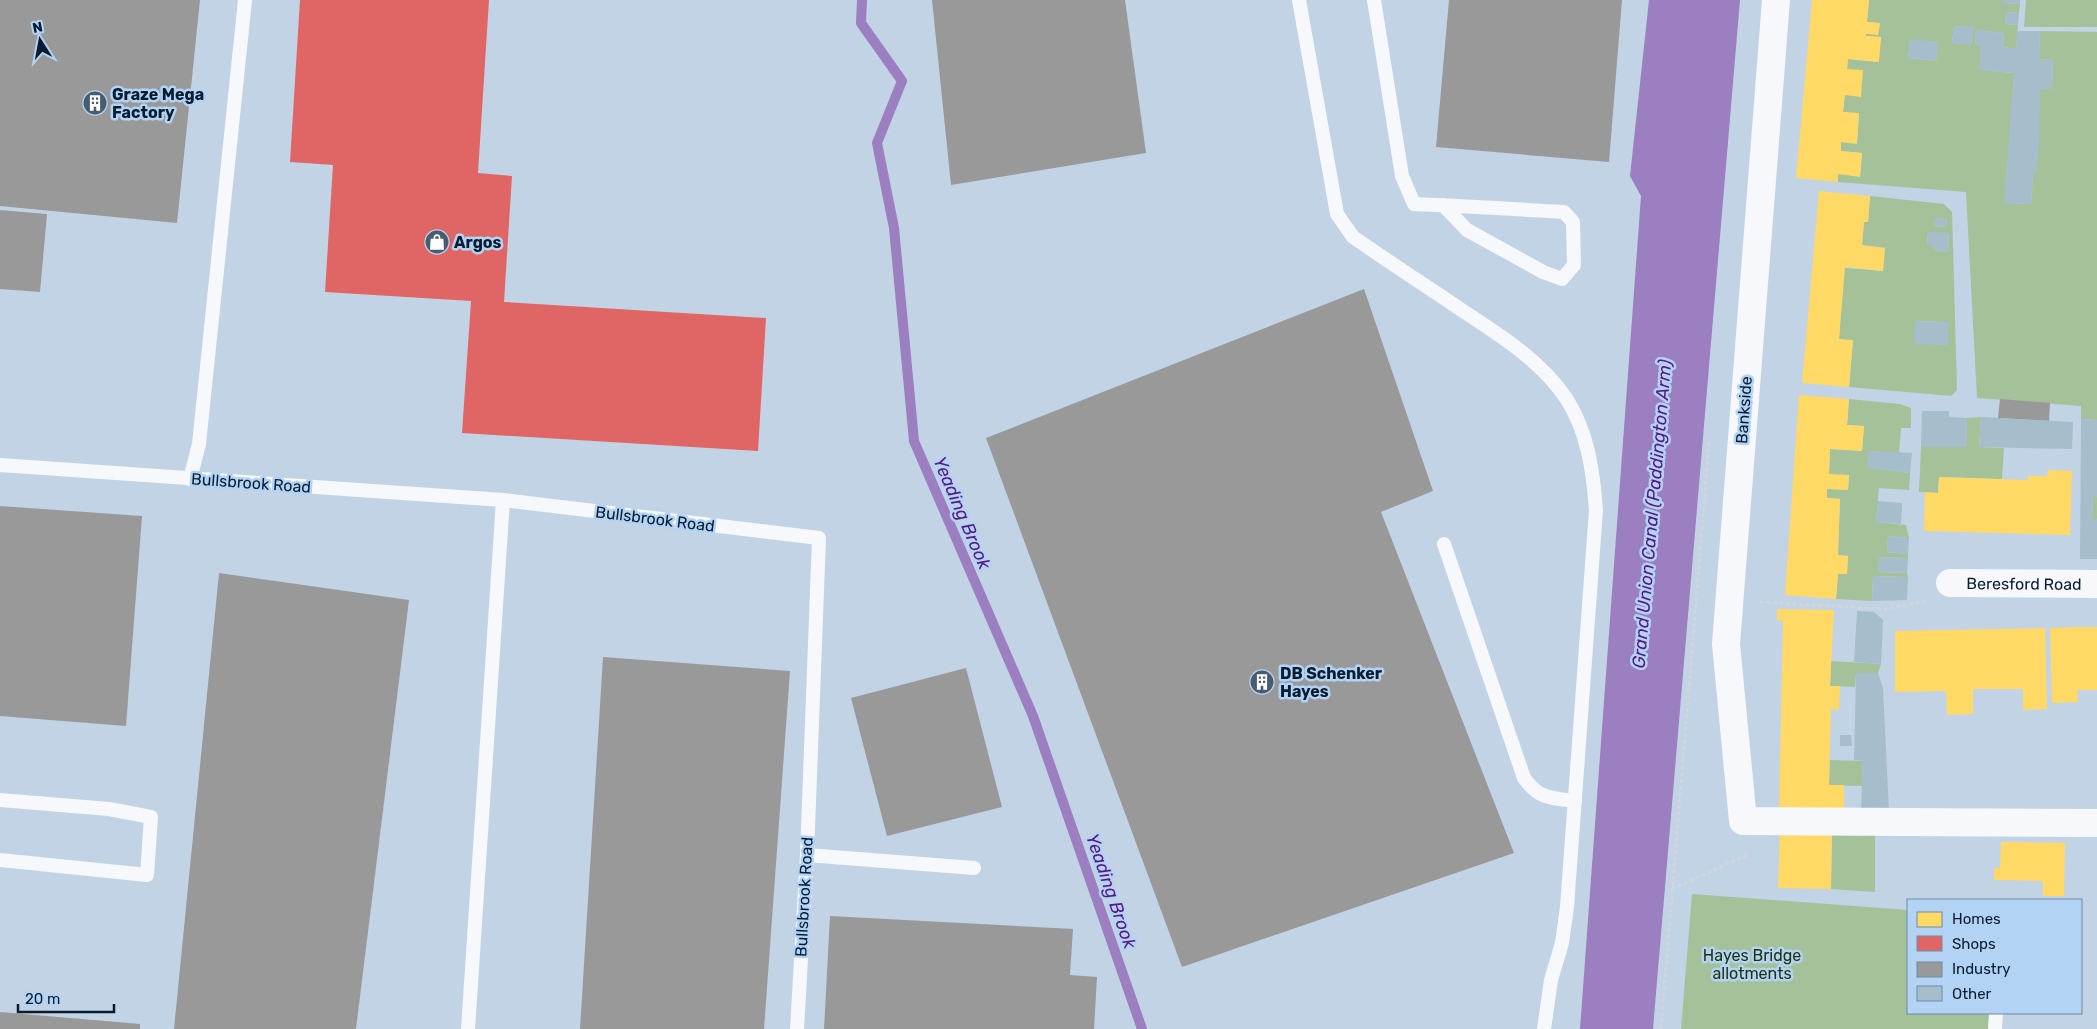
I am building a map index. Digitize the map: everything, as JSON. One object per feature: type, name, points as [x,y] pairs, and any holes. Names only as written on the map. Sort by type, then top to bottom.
[{"type":"street","name":"Bankside","points":[[1776,0],[1726,644],[1743,821],[2097,823]]},
{"type":"street","name":"Beresford Road","points":[[1950,583],[2097,584]]},
{"type":"lane","points":[[190,479],[199,444],[245,0]]},
{"type":"lane","points":[[1299,0],[1337,214],[1353,237],[1515,346],[1546,372],[1567,400],[1586,439],[1593,473],[1596,510],[1567,906],[1562,943],[1550,980],[1544,1029]]},
{"type":"lane","points":[[1374,0],[1402,176],[1414,204],[1443,205],[1564,212],[1572,222],[1574,266],[1562,279],[1543,272],[1467,230],[1443,205]]},
{"type":"lane","name":"Bullsbrook Road","points":[[0,465],[503,500],[820,538],[807,855],[797,1029]]},
{"type":"lane","points":[[468,1029],[503,500]]},
{"type":"lane","points":[[1444,544],[1524,778],[1532,790],[1545,797],[1575,801]]},
{"type":"lane","points":[[0,800],[109,809],[151,817],[147,875],[0,860]]},
{"type":"lane","points":[[807,855],[974,868]]},
{"type":"lane","points":[[1995,1029],[1996,1014]]},
{"type":"path","points":[[1661,1029],[1709,440]]},
{"type":"path","points":[[1730,600],[1885,609],[1925,601],[1950,583]]},
{"type":"path","points":[[1672,889],[1747,855]]},
{"type":"green space","points":[[1869,0],[2002,0],[2003,3],[2020,4],[2019,13],[2006,12],[2005,24],[2018,25],[2016,49],[2003,47],[2004,33],[1976,30],[1975,44],[1981,46],[1980,70],[2014,73],[2005,203],[2031,204],[2033,174],[2036,173],[2040,89],[2052,89],[2053,60],[2039,59],[2040,31],[2097,32],[2097,420],[2081,419],[2081,406],[1977,398],[1966,192],[1838,182],[1838,174],[1860,176],[1862,153],[1841,151],[1841,142],[1857,143],[1859,114],[1843,112],[1848,59],[1878,62],[1881,37],[1866,36],[1866,34],[1878,34],[1880,23],[1867,22]],"holes":[[[1954,26],[1973,27],[1972,44],[1952,43]],[[1910,40],[1937,42],[1936,61],[1908,58]]]},
{"type":"green space","points":[[2026,0],[2097,0],[2097,27],[2024,27]]},
{"type":"green space","points":[[1870,196],[1944,204],[1952,212],[1957,390],[1951,396],[1849,387],[1853,341],[1839,339],[1844,268],[1883,271],[1885,248],[1862,245],[1864,222],[1868,222]],"holes":[[[1935,218],[1947,218],[1946,227],[1934,226]],[[1928,232],[1949,234],[1948,252],[1933,250],[1934,245],[1927,245]],[[1915,321],[1948,322],[1948,345],[1915,343]]]},
{"type":"green space","points":[[1849,399],[1900,404],[1911,408],[1911,428],[1901,428],[1899,453],[1869,451],[1868,468],[1910,473],[1909,490],[1879,488],[1876,522],[1906,525],[1909,538],[1888,536],[1887,552],[1908,554],[1908,558],[1879,557],[1878,572],[1907,573],[1908,577],[1873,576],[1872,601],[1836,599],[1838,574],[1847,574],[1848,556],[1838,555],[1840,499],[1827,498],[1827,489],[1848,490],[1849,476],[1829,474],[1830,449],[1862,451],[1864,426],[1847,425]]},
{"type":"green space","points":[[1981,417],[1979,447],[2004,448],[2002,479],[1939,477],[1938,493],[1919,492],[1921,447],[1966,447],[1967,418]]},
{"type":"green space","points":[[2093,497],[2097,497],[2097,519],[2092,519]]},
{"type":"green space","points":[[1831,661],[1881,664],[1878,673],[1856,673],[1855,687],[1830,686]]},
{"type":"green space","points":[[1830,760],[1863,761],[1862,786],[1829,785]]},
{"type":"green space","points":[[1832,828],[1875,829],[1875,892],[1831,889]]},
{"type":"green space","name":"Hayes Bridge allotments","points":[[1692,894],[1907,910],[1907,1014],[1992,1014],[1991,1029],[1681,1029]]},
{"type":"water","name":"Grand Union Canal (Paddington Arm)","points":[[1649,0],[1740,0],[1653,1029],[1580,1029],[1641,196],[1630,176]]},
{"type":"building: Homes","points":[[1812,0],[1869,0],[1867,22],[1880,23],[1878,35],[1866,34],[1866,36],[1881,37],[1879,62],[1848,59],[1847,69],[1863,70],[1861,97],[1845,95],[1843,112],[1859,113],[1857,144],[1841,142],[1841,151],[1862,153],[1860,177],[1838,174],[1838,182],[1796,178]]},
{"type":"building: Homes","points":[[1819,191],[1870,196],[1868,222],[1864,222],[1862,245],[1885,248],[1883,271],[1845,267],[1839,339],[1853,340],[1849,387],[1802,383]]},
{"type":"building: Homes","points":[[1799,395],[1849,399],[1847,425],[1864,426],[1862,451],[1830,449],[1829,474],[1849,475],[1848,490],[1827,489],[1827,498],[1840,499],[1838,555],[1848,556],[1847,574],[1838,574],[1836,599],[1785,595]]},
{"type":"building: Homes","points":[[2048,470],[2072,471],[2070,535],[1924,531],[1925,492],[1938,493],[1939,477],[2028,480],[2028,476],[2047,476]]},
{"type":"building: Homes","points":[[1777,609],[1834,610],[1830,686],[1840,686],[1839,710],[1831,709],[1829,785],[1844,785],[1844,810],[1779,809],[1783,621],[1777,620]]},
{"type":"building: Homes","points":[[2097,627],[2097,690],[2077,690],[2078,702],[2052,703],[2050,628]]},
{"type":"building: Homes","points":[[2045,628],[2047,709],[2023,710],[2023,689],[1973,689],[1973,714],[1947,715],[1946,691],[1895,692],[1895,631]]},
{"type":"building: Homes","points":[[1780,827],[1832,828],[1831,889],[1778,888]]},
{"type":"building: Homes","points":[[2001,842],[2065,843],[2064,896],[2043,896],[2043,881],[1994,880],[1994,868],[2000,868]]},
{"type":"building: Shops","points":[[300,0],[489,0],[478,173],[512,176],[504,302],[766,318],[758,451],[462,433],[471,301],[325,292],[333,165],[290,162]]},
{"type":"building: Industry","name":"Graze Mega Factory","points":[[0,0],[200,0],[177,223],[0,206]]},
{"type":"building: Industry","points":[[932,0],[1125,0],[1146,153],[951,185]]},
{"type":"building: Industry","points":[[1449,0],[1622,0],[1609,162],[1436,147]]},
{"type":"building: Industry","points":[[0,210],[47,214],[40,292],[0,289]]},
{"type":"building: Industry","name":"DB Schenker Hayes","points":[[1364,289],[1433,491],[1381,512],[1514,853],[1182,967],[986,438]]},
{"type":"building: Industry","points":[[2000,399],[2050,403],[2049,421],[1998,418]]},
{"type":"building: Industry","points":[[0,506],[142,516],[126,726],[0,716]]},
{"type":"building: Industry","points":[[219,573],[409,600],[356,1029],[174,1029]]},
{"type":"building: Industry","points":[[603,657],[790,671],[764,1029],[580,1029]]},
{"type":"building: Industry","points":[[966,668],[1002,807],[887,836],[851,698]]},
{"type":"building: Industry","points":[[830,916],[1073,929],[1070,975],[1097,977],[1094,1029],[824,1029]]},
{"type":"building: Industry","points":[[0,1012],[140,1024],[140,1029],[0,1029]]},
{"type":"building: Other","points":[[2002,0],[2020,0],[2020,4],[2002,3]]},
{"type":"building: Other","points":[[2006,12],[2019,13],[2018,25],[2005,24]]},
{"type":"building: Other","points":[[1954,26],[1974,27],[1972,45],[1952,43]]},
{"type":"building: Other","points":[[1976,30],[2004,33],[2003,47],[2016,49],[2017,31],[2040,31],[2039,59],[2053,60],[2052,89],[2040,89],[2039,146],[2036,174],[2033,174],[2031,204],[2004,203],[2014,73],[1979,70],[1981,46],[1975,45]]},
{"type":"building: Other","points":[[1910,39],[1938,42],[1936,61],[1908,58]]},
{"type":"building: Other","points":[[1935,217],[1947,218],[1946,227],[1934,226]]},
{"type":"building: Other","points":[[1928,232],[1949,233],[1948,252],[1933,250],[1934,245],[1927,245]]},
{"type":"building: Other","points":[[1915,321],[1948,322],[1948,345],[1914,344]]},
{"type":"building: Other","points":[[1922,411],[1949,411],[1949,417],[1967,418],[1966,447],[1921,447]]},
{"type":"building: Other","points":[[1981,417],[2073,422],[2072,449],[1979,447]]},
{"type":"building: Other","points":[[2081,419],[2097,420],[2097,497],[2093,497],[2092,519],[2097,519],[2097,559],[2080,559]]},
{"type":"building: Other","points":[[1869,451],[1912,453],[1910,473],[1868,468]]},
{"type":"building: Other","points":[[1878,501],[1902,503],[1901,524],[1876,522]]},
{"type":"building: Other","points":[[1888,536],[1909,538],[1908,554],[1887,552]]},
{"type":"building: Other","points":[[1879,557],[1908,558],[1907,573],[1878,572]]},
{"type":"building: Other","points":[[1873,576],[1908,577],[1907,600],[1872,601]]},
{"type":"building: Other","points":[[1857,611],[1874,612],[1883,620],[1881,664],[1854,662]]},
{"type":"building: Other","points":[[1856,673],[1878,673],[1883,688],[1889,812],[1861,811],[1863,761],[1854,760]]},
{"type":"building: Other","points":[[1840,735],[1851,735],[1852,746],[1840,746]]},
{"type":"waterway","name":"Yeading Brook","points":[[862,0],[861,23],[902,81],[877,143],[894,228],[914,441],[1033,716],[1142,1029]]},
{"type":"place","name":"Graze Mega Factory","points":[[95,103]]},
{"type":"place","name":"Argos","points":[[437,242]]},
{"type":"place","name":"DB Schenker Hayes","points":[[1262,682]]}]
